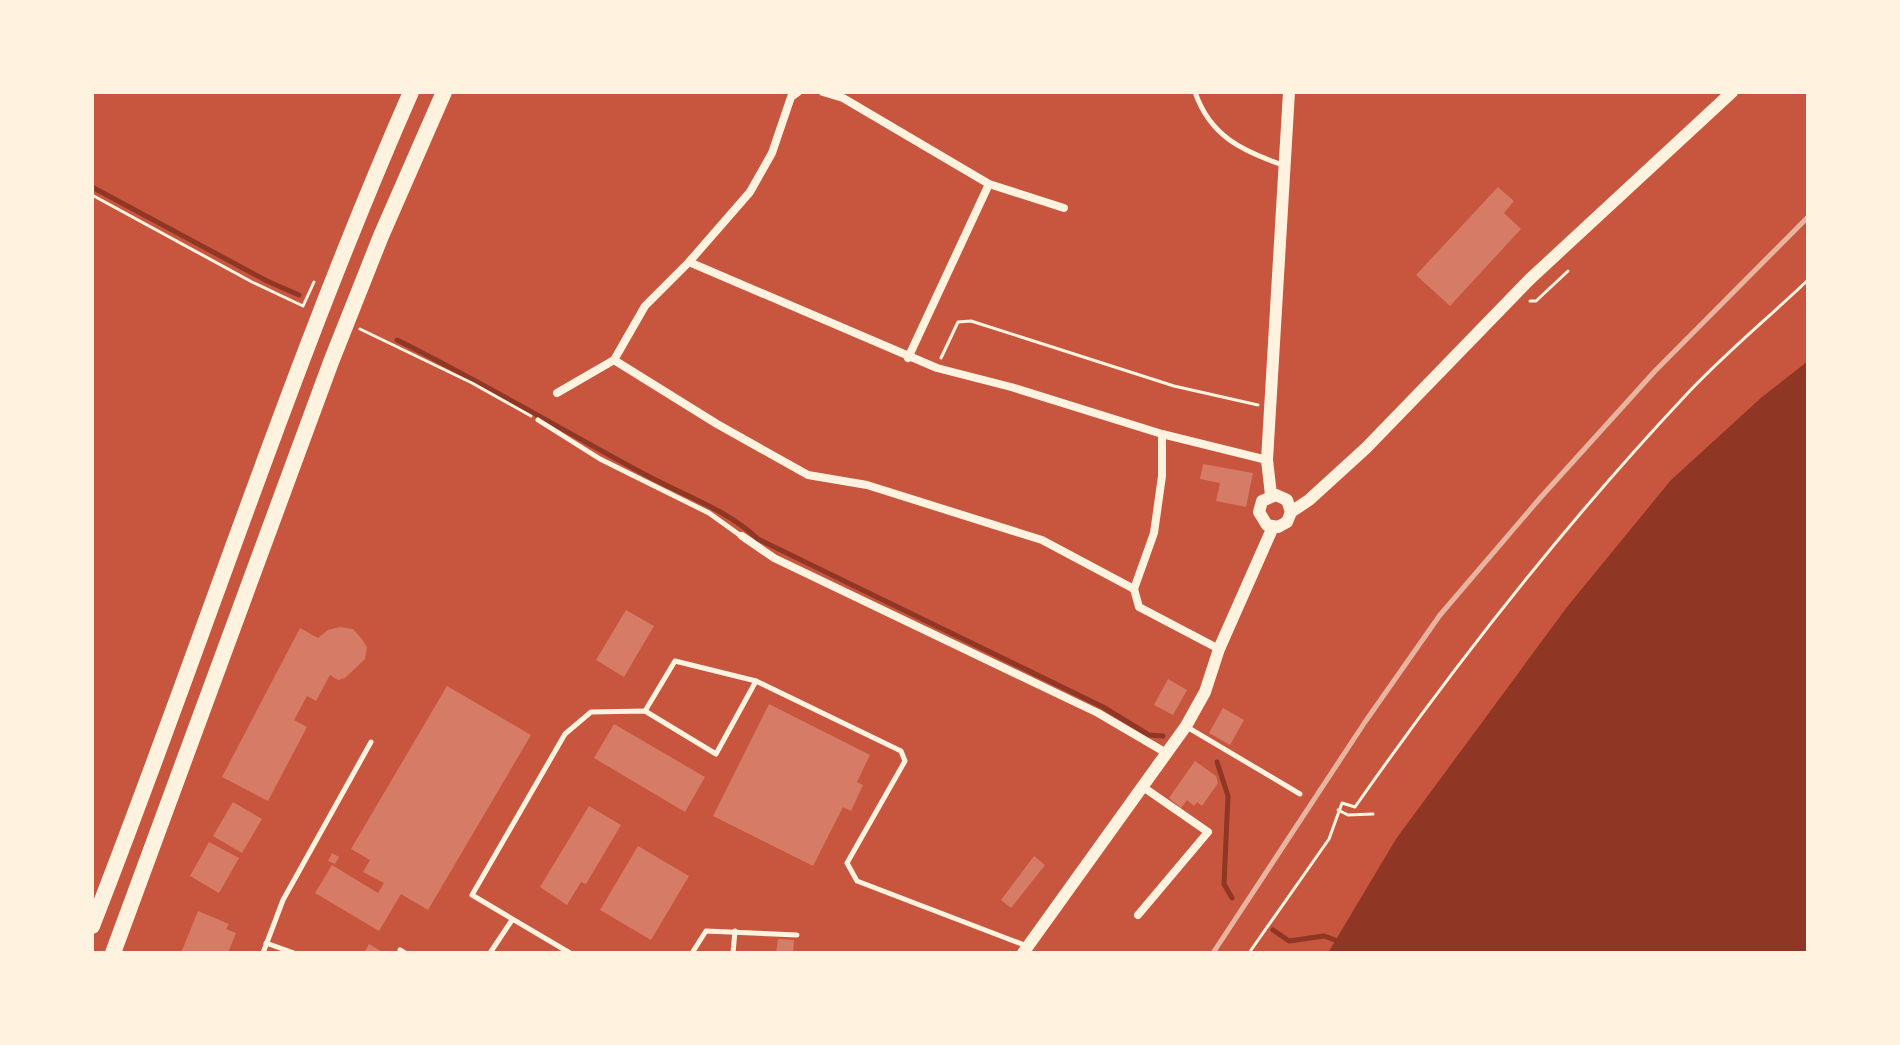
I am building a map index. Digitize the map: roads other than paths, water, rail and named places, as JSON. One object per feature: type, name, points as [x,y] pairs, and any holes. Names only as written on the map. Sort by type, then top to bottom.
[{"type":"highway","points":[[92,926],[301,357],[411,92]]},
{"type":"highway","points":[[113,953],[346,323],[444,92]]},
{"type":"street","points":[[557,393],[614,360],[645,306],[689,262],[750,192],[772,153],[791,97],[798,92]]},
{"type":"street","points":[[823,92],[843,98],[989,184],[1064,208]]},
{"type":"street","points":[[1271,495],[1267,460],[1269,407],[1289,92]]},
{"type":"street","points":[[1271,495],[1262,501],[1259,512],[1263,522],[1273,527],[1287,522],[1291,512],[1309,500],[1366,448],[1506,302],[1732,92]]},
{"type":"street","points":[[908,358],[989,184]]},
{"type":"street","points":[[689,262],[937,368],[1011,387],[1162,434],[1267,460]]},
{"type":"street","points":[[614,360],[717,424],[808,475],[867,485],[1042,540],[1134,589]]},
{"type":"street","points":[[1162,434],[1162,476],[1154,533],[1134,589],[1139,607],[1219,649]]},
{"type":"street","points":[[1271,495],[1287,500],[1291,512]]},
{"type":"street","points":[[1025,950],[1186,726],[1205,692],[1219,649],[1273,527]]},
{"type":"street","points":[[742,536],[774,558],[1098,713],[1168,754]]},
{"type":"street","points":[[1138,915],[1208,832],[1143,787]]},
{"type":"lane","points":[[1195,92],[1213,125],[1237,147],[1284,166]]},
{"type":"lane","points":[[538,420],[600,459],[709,513],[742,536]]},
{"type":"lane","points":[[645,711],[675,661],[756,681],[901,751],[905,761],[847,863],[857,881],[1025,950]]},
{"type":"lane","points":[[570,953],[472,895],[565,734],[591,712],[645,711],[716,754],[756,681]]},
{"type":"lane","points":[[1186,726],[1300,794]]},
{"type":"lane","points":[[263,953],[283,900],[371,742]]},
{"type":"lane","points":[[490,953],[512,920]]},
{"type":"lane","points":[[692,953],[706,931],[797,935]]},
{"type":"lane","points":[[733,953],[735,931]]},
{"type":"lane","points":[[266,943],[294,953]]},
{"type":"waterway","points":[[92,187],[299,295]]},
{"type":"waterway","points":[[397,340],[718,511],[758,539],[1103,707],[1149,735],[1163,736]]},
{"type":"waterway","points":[[1217,762],[1228,796],[1224,884],[1232,898]]},
{"type":"waterway","points":[[1273,930],[1289,941],[1324,936],[1335,940]]},
{"type":"railway","points":[[1213,953],[1365,722],[1440,615],[1655,371],[1808,217]]}]
